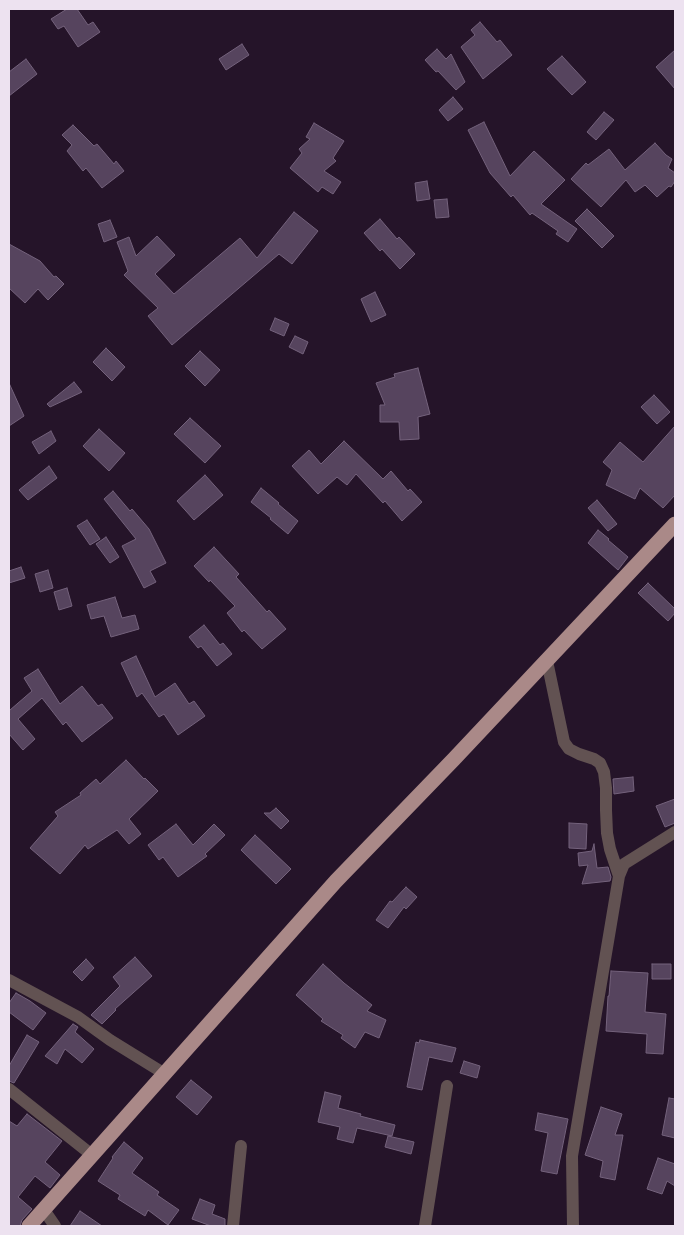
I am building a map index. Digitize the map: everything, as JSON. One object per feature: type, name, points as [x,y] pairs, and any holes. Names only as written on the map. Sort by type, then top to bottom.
[{"type":"main road","points":[[29,1226],[336,882],[675,524]]},
{"type":"street","points":[[546,661],[564,742],[569,749],[600,763],[604,772],[607,833],[619,876]]},
{"type":"street","points":[[573,1226],[572,1156],[619,876],[624,864],[675,832]]},
{"type":"street","points":[[9,980],[78,1017],[110,1040],[165,1074]]},
{"type":"street","points":[[425,1226],[447,1086]]},
{"type":"street","points":[[9,1089],[92,1155]]},
{"type":"street","points":[[233,1226],[240,1146]]},
{"type":"street","points":[[44,1210],[55,1226]]},
{"type":"building","points":[[67,9],[77,9],[88,25],[93,22],[100,32],[78,47],[64,26],[58,29],[51,19]]},
{"type":"building","points":[[480,22],[497,42],[500,40],[512,55],[483,79],[461,47],[475,35],[471,30]]},
{"type":"building","points":[[242,44],[249,55],[226,70],[219,59]]},
{"type":"building","points":[[437,49],[446,59],[451,54],[465,82],[456,90],[425,60]]},
{"type":"building","points":[[675,50],[675,89],[656,67]]},
{"type":"building","points":[[562,56],[586,82],[572,95],[547,69]]},
{"type":"building","points":[[26,59],[37,74],[9,96],[9,72]]},
{"type":"building","points":[[453,97],[463,109],[448,121],[439,110]]},
{"type":"building","points":[[604,112],[614,120],[596,140],[587,132]]},
{"type":"building","points":[[484,122],[510,176],[534,151],[565,180],[541,204],[577,229],[568,242],[556,234],[558,231],[532,213],[530,215],[490,173],[468,130]]},
{"type":"building","points":[[314,123],[344,141],[333,158],[336,161],[324,171],[341,182],[333,194],[322,187],[318,192],[290,168],[302,153],[299,149],[310,139],[306,137]]},
{"type":"building","points":[[73,125],[94,146],[97,144],[114,164],[116,161],[124,171],[102,188],[86,168],[83,171],[67,151],[72,145],[62,135]]},
{"type":"building","points":[[655,143],[672,159],[668,168],[675,173],[675,181],[671,187],[669,186],[657,197],[645,185],[635,192],[626,180],[601,207],[571,179],[586,163],[588,165],[609,149],[625,170]]},
{"type":"building","points":[[427,181],[430,199],[417,201],[415,183]]},
{"type":"building","points":[[447,199],[449,217],[436,218],[434,200]]},
{"type":"building","points":[[587,209],[614,236],[602,248],[575,221]]},
{"type":"building","points":[[294,212],[318,231],[292,264],[279,254],[172,345],[148,316],[158,308],[124,275],[128,271],[117,242],[129,237],[136,256],[157,236],[175,255],[155,274],[174,294],[240,238],[257,258]]},
{"type":"building","points":[[380,219],[397,239],[399,237],[415,254],[400,269],[364,233]]},
{"type":"building","points":[[110,220],[117,237],[104,242],[98,224]]},
{"type":"building","points":[[9,244],[40,261],[54,277],[56,276],[64,284],[48,300],[38,289],[25,303],[9,288]]},
{"type":"building","points":[[375,292],[386,315],[371,322],[361,299]]},
{"type":"building","points":[[275,318],[289,324],[284,336],[270,330]]},
{"type":"building","points":[[295,336],[308,342],[303,354],[289,347]]},
{"type":"building","points":[[106,348],[125,367],[112,381],[93,362]]},
{"type":"building","points":[[200,351],[220,370],[205,386],[185,366]]},
{"type":"building","points":[[418,368],[430,414],[418,417],[419,439],[400,440],[399,422],[380,422],[380,405],[385,405],[376,383],[395,377],[394,374]]},
{"type":"building","points":[[74,382],[82,392],[50,407],[47,404]]},
{"type":"building","points":[[9,383],[24,416],[9,426]]},
{"type":"building","points":[[654,395],[670,412],[657,424],[641,407]]},
{"type":"building","points":[[190,418],[221,446],[205,463],[174,434]]},
{"type":"building","points":[[675,426],[675,495],[663,508],[640,488],[635,499],[606,485],[612,470],[603,462],[620,442],[643,462]]},
{"type":"building","points":[[99,429],[125,453],[109,471],[83,446]]},
{"type":"building","points":[[51,431],[56,441],[39,454],[32,442]]},
{"type":"building","points":[[344,441],[383,479],[391,471],[408,491],[410,489],[422,502],[402,521],[385,501],[383,503],[356,474],[347,485],[337,477],[318,494],[292,466],[309,450],[321,464]]},
{"type":"building","points":[[49,466],[57,478],[28,500],[19,490]]},
{"type":"building","points":[[205,475],[223,495],[194,520],[177,501]]},
{"type":"building","points":[[261,488],[298,521],[288,534],[251,502]]},
{"type":"building","points":[[113,491],[149,529],[166,563],[150,571],[156,582],[144,588],[122,546],[136,539],[104,499]]},
{"type":"building","points":[[597,500],[617,524],[608,531],[588,508]]},
{"type":"building","points":[[87,520],[100,539],[90,545],[77,526]]},
{"type":"building","points":[[598,530],[628,557],[618,570],[588,543]]},
{"type":"building","points":[[106,537],[119,557],[110,563],[96,544]]},
{"type":"building","points":[[214,547],[239,574],[236,577],[267,612],[269,610],[286,629],[262,649],[244,630],[242,632],[227,613],[235,606],[194,566]]},
{"type":"building","points":[[21,567],[25,578],[9,583],[9,571]]},
{"type":"building","points":[[48,570],[53,588],[40,592],[35,574]]},
{"type":"building","points":[[648,583],[675,609],[675,613],[668,621],[638,593]]},
{"type":"building","points":[[67,588],[72,606],[59,610],[54,592]]},
{"type":"building","points":[[115,597],[122,618],[135,615],[139,629],[111,637],[104,616],[91,619],[87,605]]},
{"type":"building","points":[[204,625],[220,645],[223,643],[232,654],[217,666],[201,646],[198,648],[189,637]]},
{"type":"building","points":[[136,656],[155,697],[175,683],[189,704],[194,701],[205,716],[178,735],[164,714],[159,717],[142,693],[137,697],[121,663]]},
{"type":"building","points":[[38,669],[60,704],[82,686],[98,706],[102,704],[113,718],[82,742],[66,722],[63,725],[42,698],[18,719],[35,739],[23,750],[9,734],[9,708],[10,710],[32,691],[24,678]]},
{"type":"building","points":[[126,760],[158,791],[129,819],[141,834],[129,844],[117,830],[88,849],[85,845],[60,874],[30,848],[58,816],[55,812],[81,795],[80,793],[96,779],[100,784]]},
{"type":"building","points":[[633,777],[634,791],[614,794],[613,779]]},
{"type":"building","points":[[675,799],[675,823],[665,827],[656,806]]},
{"type":"building","points":[[276,808],[289,821],[281,829],[264,813],[270,813]]},
{"type":"building","points":[[569,823],[587,824],[586,849],[569,848]]},
{"type":"building","points":[[176,824],[193,845],[214,824],[225,835],[205,854],[207,856],[178,877],[163,857],[159,860],[148,845]]},
{"type":"building","points":[[255,835],[291,869],[276,884],[241,850]]},
{"type":"building","points":[[594,844],[597,868],[608,867],[611,877],[610,881],[582,884],[588,865],[579,866],[578,853],[592,851]]},
{"type":"building","points":[[406,887],[417,897],[406,909],[404,907],[388,928],[376,920],[390,901],[392,902]]},
{"type":"building","points":[[135,957],[152,976],[115,1009],[102,1024],[91,1015],[120,986],[113,977]]},
{"type":"building","points":[[86,959],[94,968],[82,981],[73,972]]},
{"type":"building","points":[[323,964],[372,1005],[367,1011],[386,1020],[379,1038],[365,1032],[355,1048],[341,1038],[343,1035],[321,1021],[323,1019],[296,995]]},
{"type":"building","points":[[652,964],[671,964],[671,979],[652,979]]},
{"type":"building","points":[[611,971],[648,973],[645,1012],[666,1014],[663,1054],[646,1053],[647,1034],[606,1031]]},
{"type":"building","points":[[16,993],[46,1013],[33,1030],[9,1012],[9,1003]]},
{"type":"building","points":[[73,1024],[78,1027],[75,1032],[94,1049],[82,1063],[65,1049],[57,1064],[45,1056]]},
{"type":"building","points":[[27,1035],[39,1042],[14,1083],[9,1081],[9,1066]]},
{"type":"building","points":[[420,1040],[456,1048],[452,1062],[429,1057],[422,1090],[407,1087],[416,1042],[419,1043]]},
{"type":"building","points":[[464,1061],[480,1066],[477,1078],[460,1073]]},
{"type":"building","points":[[191,1080],[212,1097],[197,1115],[176,1097]]},
{"type":"building","points":[[325,1092],[341,1096],[338,1108],[395,1125],[392,1136],[357,1128],[353,1143],[337,1139],[340,1127],[318,1122]]},
{"type":"building","points":[[669,1098],[675,1099],[675,1138],[662,1135]]},
{"type":"building","points":[[601,1107],[622,1114],[615,1135],[623,1135],[615,1180],[600,1177],[603,1161],[585,1155]]},
{"type":"building","points":[[538,1113],[568,1119],[557,1174],[541,1171],[548,1133],[535,1130]]},
{"type":"building","points":[[27,1114],[62,1141],[45,1162],[60,1175],[50,1188],[35,1176],[18,1197],[32,1209],[22,1220],[20,1226],[9,1226],[9,1121],[17,1126]]},
{"type":"building","points":[[388,1136],[414,1142],[411,1154],[385,1147]]},
{"type":"building","points":[[124,1142],[143,1158],[132,1173],[159,1192],[157,1195],[179,1210],[168,1225],[148,1210],[145,1216],[118,1199],[120,1195],[98,1181],[112,1157]]},
{"type":"building","points":[[658,1158],[675,1164],[675,1186],[667,1181],[662,1194],[647,1189]]},
{"type":"building","points":[[200,1199],[215,1205],[212,1214],[225,1219],[225,1226],[211,1226],[192,1219]]},
{"type":"building","points":[[80,1211],[102,1226],[70,1226]]}]
